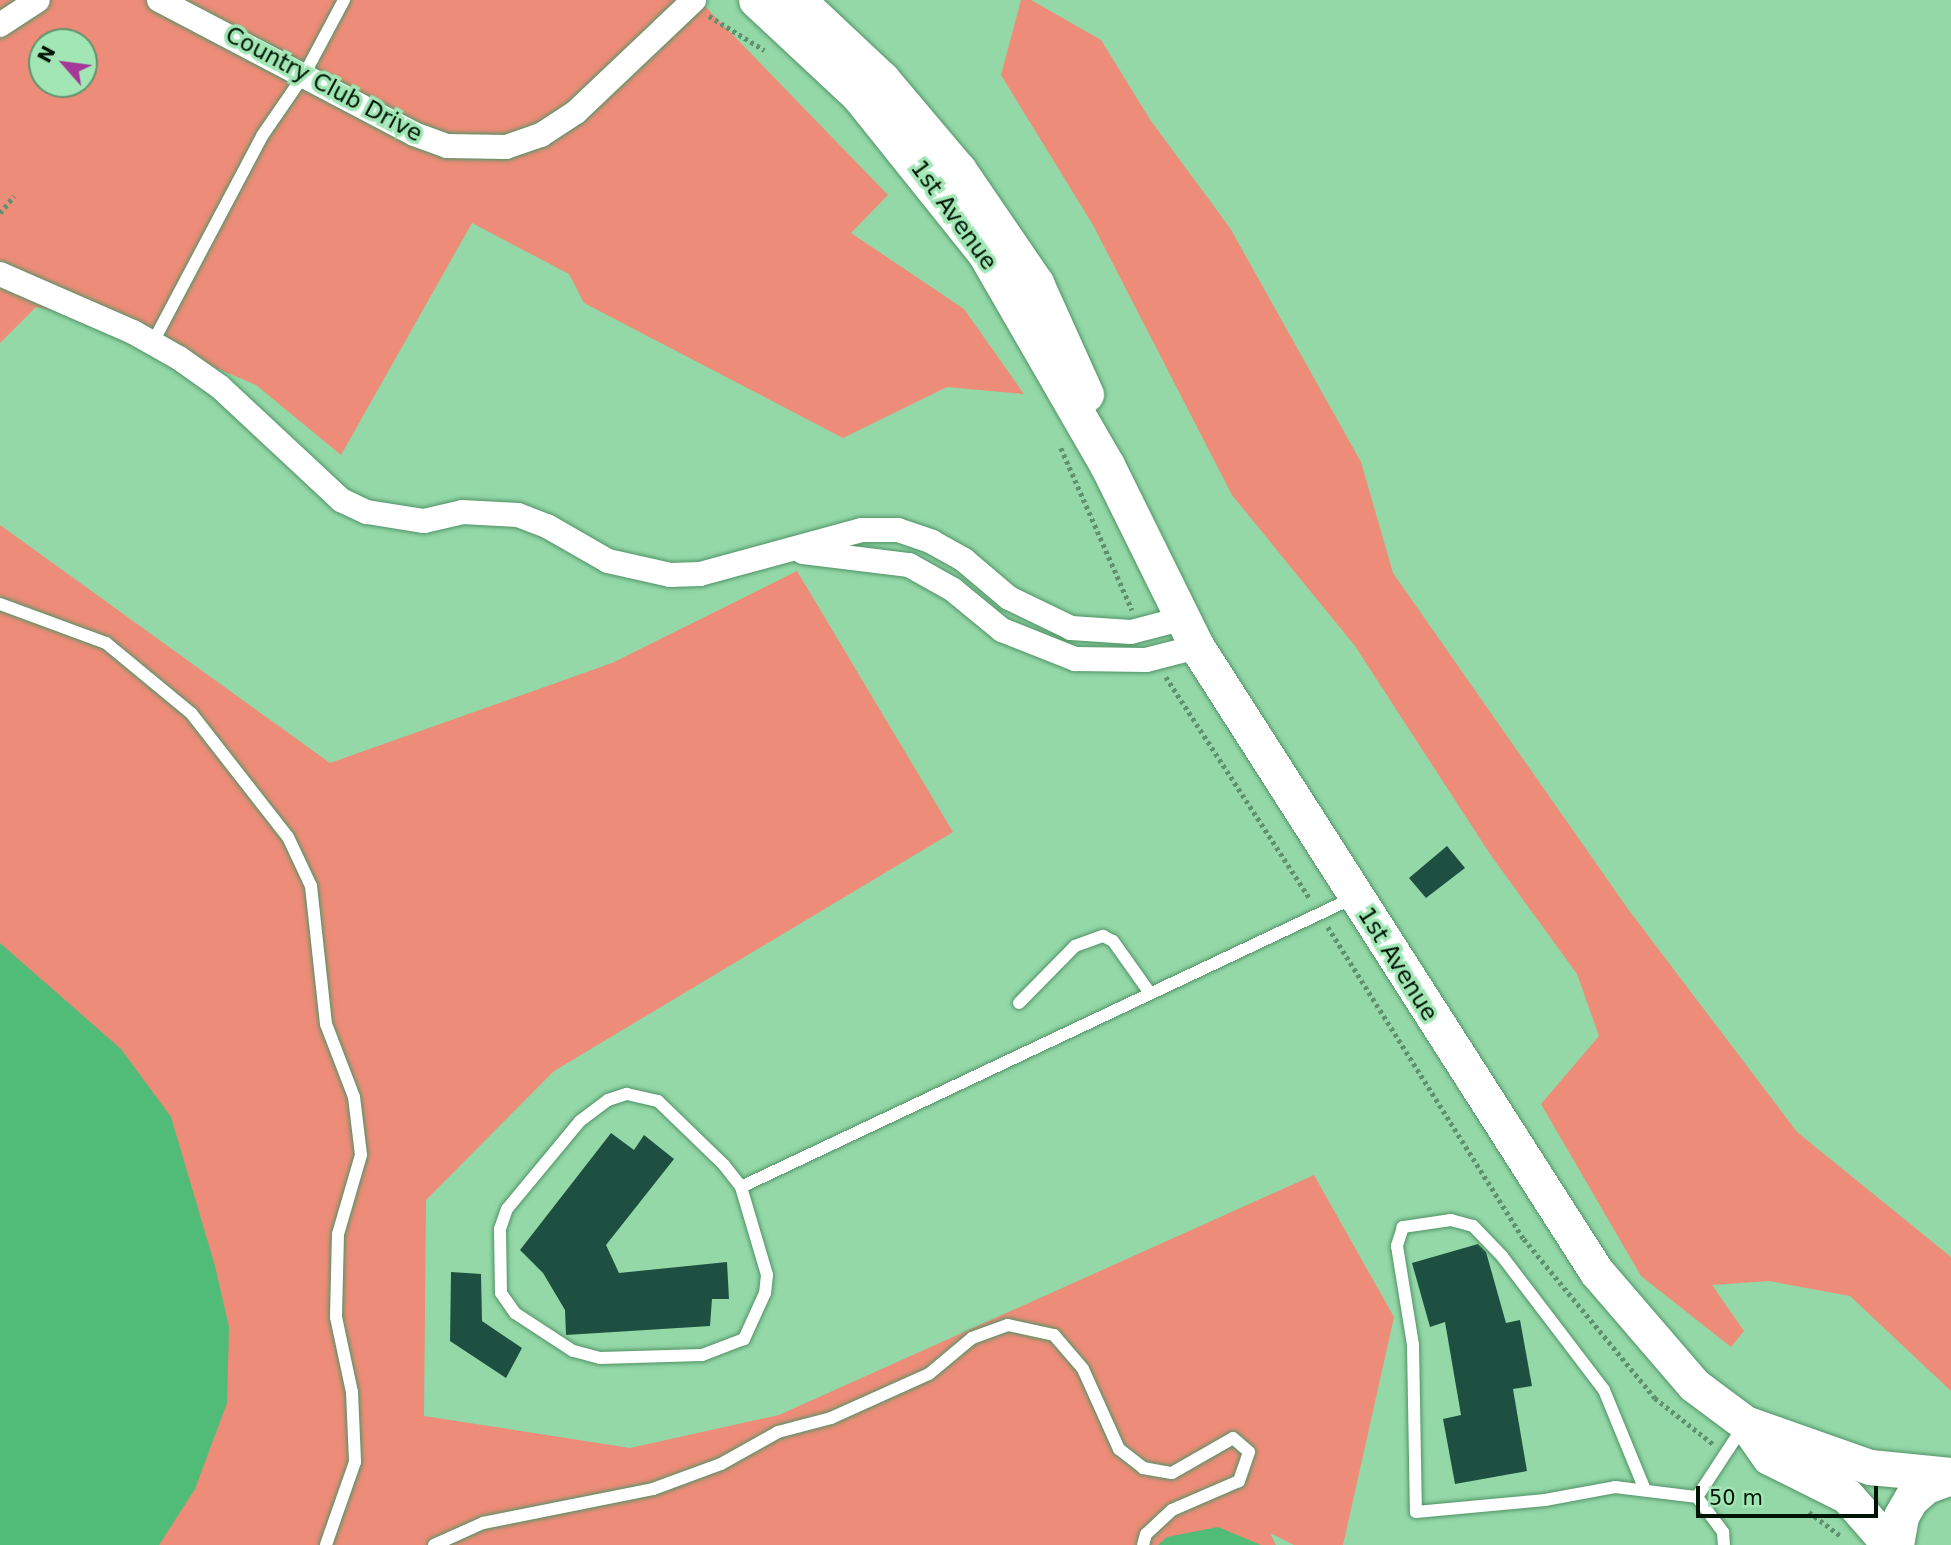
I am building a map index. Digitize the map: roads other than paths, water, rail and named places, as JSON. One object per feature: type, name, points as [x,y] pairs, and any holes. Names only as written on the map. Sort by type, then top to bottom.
[{"type":"main road","name":"1st Avenue","points":[[756,0],[858,95],[984,252],[1107,465],[1189,633],[1596,1271],[1694,1385],[1745,1423],[1870,1467],[1951,1476]]},
{"type":"main road","name":"1st Avenue","points":[[799,0],[920,122],[1004,234],[1063,338],[1107,465]]},
{"type":"main road","name":"1st Avenue","points":[[1745,1423],[1769,1457],[1847,1496],[1890,1545]]},
{"type":"main road","points":[[1896,1545],[1900,1516],[1911,1499],[1926,1486],[1951,1476]]},
{"type":"street","points":[[0,25],[38,0]]},
{"type":"street","name":"Country Club Drive","points":[[159,0],[414,134],[447,146],[506,147],[541,135],[576,112],[694,0]]},
{"type":"street","points":[[0,274],[152,344],[220,387],[318,481],[341,500],[367,512],[424,521],[462,512],[518,515],[547,526],[608,562],[670,575],[700,574],[792,551],[909,565],[952,589],[1002,630],[1075,659],[1146,660],[1189,633]]},
{"type":"lane","points":[[152,344],[262,136],[304,75],[344,0]]},
{"type":"lane","points":[[0,604],[106,643],[191,713],[288,837],[311,886],[326,1024],[354,1097],[361,1156],[338,1234],[336,1317],[352,1392],[355,1462],[326,1545]]},
{"type":"lane","points":[[741,1187],[1355,897]]},
{"type":"lane","points":[[1019,1003],[1075,946],[1103,936],[1113,941],[1150,993]]},
{"type":"lane","points":[[640,1094],[658,1101],[695,1132],[741,1187],[767,1275],[765,1293],[744,1339],[702,1355],[600,1358],[573,1351],[540,1333],[515,1313],[501,1293],[500,1229],[507,1209],[580,1121],[608,1100],[640,1094]]},
{"type":"lane","points":[[1645,1490],[1604,1390],[1502,1256],[1473,1226],[1451,1220],[1402,1227],[1397,1246],[1413,1345],[1416,1512],[1545,1500],[1615,1486],[1697,1497],[1723,1532],[1724,1545]]},
{"type":"lane","points":[[434,1545],[483,1523],[653,1489],[721,1464],[778,1432],[831,1418],[929,1374],[972,1338],[1008,1325],[1054,1335],[1083,1369],[1119,1450],[1143,1468],[1172,1473],[1233,1438],[1249,1452],[1239,1481],[1172,1510],[1146,1534],[1143,1545]]},
{"type":"lane","points":[[1697,1497],[1745,1423]]}]
